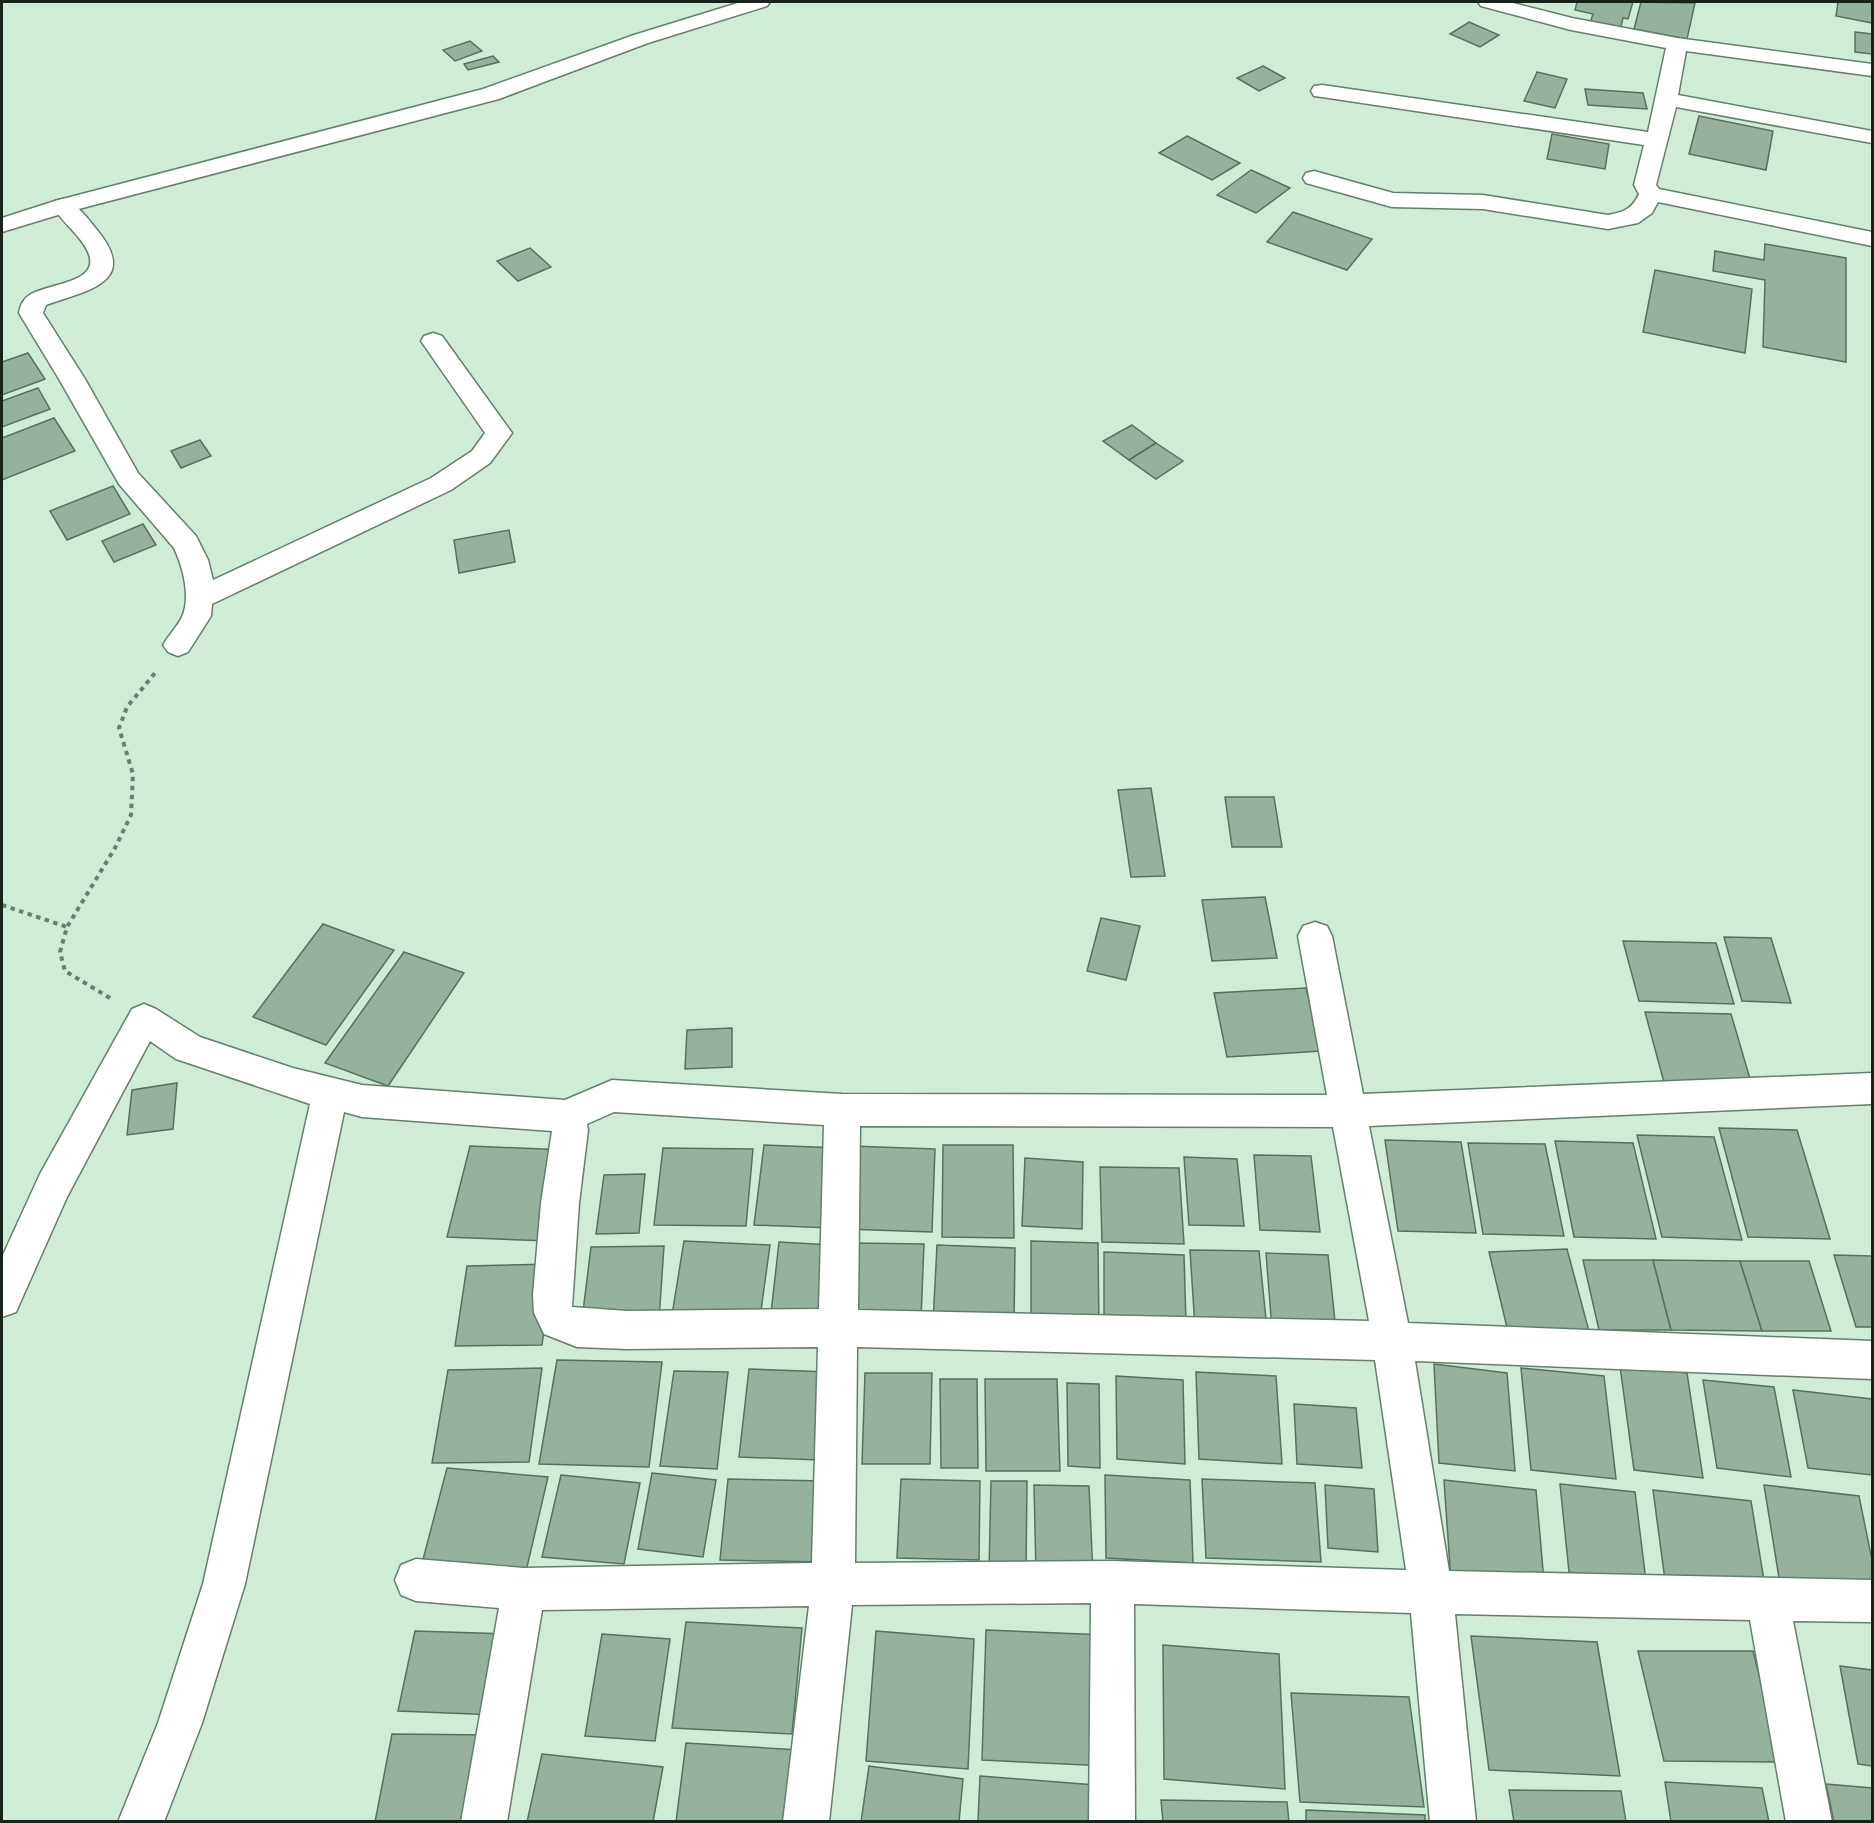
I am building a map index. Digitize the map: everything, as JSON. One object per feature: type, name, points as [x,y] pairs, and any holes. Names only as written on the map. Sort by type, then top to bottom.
[{"type":"street","points":[[2,225],[63,206],[491,94],[641,39],[760,2]]},
{"type":"street","points":[[1488,2],[1571,24],[1677,44],[1872,70]]},
{"type":"street","points":[[1677,44],[1667,99],[1645,185],[1650,194],[1872,238]]},
{"type":"street","points":[[1322,91],[1655,140]]},
{"type":"street","points":[[1667,99],[1872,137]]},
{"type":"street","points":[[1314,178],[1392,200],[1483,202],[1608,222],[1630,218],[1644,208],[1650,194]]},
{"type":"street","points":[[63,206],[101,249],[103,264],[101,272],[96,278],[79,287],[37,300],[32,306],[31,313],[128,478],[186,543],[194,560],[200,584],[196,616],[178,645]]},
{"type":"street","points":[[198,599],[441,484],[481,457],[499,433],[433,341]]},
{"type":"street","points":[[1315,936],[1392,1341],[1431,1593],[1453,1821]]},
{"type":"street","points":[[2,1299],[53,1186],[144,1019],[188,1048],[293,1084],[362,1101],[567,1116],[612,1096],[842,1110],[1349,1112],[1872,1088]]},
{"type":"street","points":[[141,1821],[180,1723],[224,1584],[330,1093]]},
{"type":"street","points":[[806,1821],[832,1584],[842,1110]]},
{"type":"street","points":[[567,1116],[570,1130],[560,1203],[552,1295],[553,1312],[558,1321],[577,1328],[627,1330],[837,1328],[1392,1341],[1872,1360]]},
{"type":"street","points":[[416,1580],[524,1589],[1113,1582],[1431,1593],[1872,1601]]},
{"type":"street","points":[[1112,1821],[1113,1582]]},
{"type":"street","points":[[484,1821],[524,1589]]},
{"type":"street","points":[[1768,1600],[1809,1821]]},
{"type":"path","points":[[144,1019],[66,971],[60,952],[67,927],[115,848],[131,815],[133,774],[119,728],[127,707],[178,645]]},
{"type":"path","points":[[2,905],[67,927]]},
{"type":"building","points":[[1577,2],[1633,2],[1628,19],[1623,18],[1620,31],[1589,26],[1593,14],[1575,10]]},
{"type":"building","points":[[1641,2],[1695,3],[1687,39],[1634,29]]},
{"type":"building","points":[[1838,2],[1872,2],[1872,23],[1836,16]]},
{"type":"building","points":[[1469,22],[1499,35],[1480,47],[1450,34]]},
{"type":"building","points":[[1855,32],[1872,34],[1872,54],[1855,52]]},
{"type":"building","points":[[470,41],[482,51],[455,61],[443,50]]},
{"type":"building","points":[[493,56],[499,62],[468,70],[464,64]]},
{"type":"building","points":[[1263,66],[1285,78],[1259,91],[1237,78]]},
{"type":"building","points":[[1537,72],[1567,79],[1555,108],[1524,101]]},
{"type":"building","points":[[1585,89],[1643,93],[1647,109],[1588,105]]},
{"type":"building","points":[[1699,116],[1773,131],[1766,170],[1689,154]]},
{"type":"building","points":[[1552,134],[1609,144],[1605,169],[1547,159]]},
{"type":"building","points":[[1187,136],[1240,163],[1212,180],[1159,153]]},
{"type":"building","points":[[1251,170],[1290,188],[1256,213],[1217,195]]},
{"type":"building","points":[[1293,212],[1372,239],[1347,270],[1267,242]]},
{"type":"building","points":[[1765,244],[1846,258],[1846,362],[1763,347],[1765,280],[1713,271],[1715,251],[1764,260]]},
{"type":"building","points":[[530,248],[551,267],[518,281],[497,261]]},
{"type":"building","points":[[1655,270],[1752,289],[1745,353],[1643,332]]},
{"type":"building","points":[[28,353],[45,379],[2,395],[2,362]]},
{"type":"building","points":[[38,388],[50,409],[2,427],[2,401]]},
{"type":"building","points":[[54,418],[75,451],[2,480],[2,438]]},
{"type":"building","points":[[1132,425],[1156,443],[1129,460],[1103,441]]},
{"type":"building","points":[[200,440],[211,456],[181,468],[171,451]]},
{"type":"building","points":[[1156,443],[1183,461],[1156,479],[1129,460]]},
{"type":"building","points":[[113,486],[130,514],[67,540],[50,511]]},
{"type":"building","points":[[143,524],[156,545],[114,562],[102,541]]},
{"type":"building","points":[[509,530],[515,562],[459,573],[454,540]]},
{"type":"building","points":[[1151,788],[1165,876],[1131,877],[1118,790]]},
{"type":"building","points":[[1225,797],[1274,797],[1282,847],[1232,847]]},
{"type":"building","points":[[1265,897],[1277,958],[1212,961],[1202,900]]},
{"type":"building","points":[[1101,918],[1140,926],[1126,980],[1087,971]]},
{"type":"building","points":[[323,924],[394,950],[326,1045],[253,1017]]},
{"type":"building","points":[[1724,937],[1771,938],[1791,1003],[1742,1001]]},
{"type":"building","points":[[1623,941],[1716,943],[1734,1004],[1639,1001]]},
{"type":"building","points":[[404,952],[464,973],[388,1086],[325,1063]]},
{"type":"building","points":[[1306,988],[1321,1051],[1227,1057],[1214,993]]},
{"type":"building","points":[[1645,1012],[1731,1014],[1753,1089],[1665,1086]]},
{"type":"building","points":[[732,1028],[732,1067],[685,1069],[687,1030]]},
{"type":"building","points":[[177,1083],[173,1129],[127,1135],[132,1090]]},
{"type":"building","points":[[1719,1128],[1797,1130],[1830,1239],[1748,1237]]},
{"type":"building","points":[[1637,1135],[1714,1137],[1742,1240],[1662,1237]]},
{"type":"building","points":[[1385,1140],[1461,1142],[1476,1233],[1398,1231]]},
{"type":"building","points":[[1555,1141],[1633,1143],[1656,1239],[1574,1237]]},
{"type":"building","points":[[1468,1143],[1545,1144],[1564,1236],[1483,1234]]},
{"type":"building","points":[[764,1145],[839,1148],[832,1228],[754,1225]]},
{"type":"building","points":[[943,1145],[1013,1145],[1014,1238],[942,1237]]},
{"type":"building","points":[[470,1146],[565,1150],[548,1241],[447,1237]]},
{"type":"building","points":[[850,1146],[935,1149],[932,1232],[844,1229]]},
{"type":"building","points":[[663,1148],[753,1149],[746,1226],[654,1225]]},
{"type":"building","points":[[1254,1155],[1311,1156],[1320,1232],[1260,1230]]},
{"type":"building","points":[[1184,1157],[1237,1159],[1244,1226],[1189,1225]]},
{"type":"building","points":[[1025,1158],[1083,1162],[1082,1229],[1022,1226]]},
{"type":"building","points":[[1100,1167],[1179,1168],[1184,1244],[1102,1242]]},
{"type":"building","points":[[645,1174],[639,1233],[596,1234],[604,1175]]},
{"type":"building","points":[[684,1241],[770,1245],[759,1325],[671,1321]]},
{"type":"building","points":[[1031,1241],[1098,1243],[1099,1331],[1031,1328]]},
{"type":"building","points":[[779,1242],[832,1245],[826,1316],[771,1313]]},
{"type":"building","points":[[856,1243],[924,1244],[921,1319],[852,1318]]},
{"type":"building","points":[[937,1245],[1015,1248],[1014,1326],[933,1323]]},
{"type":"building","points":[[664,1246],[659,1319],[582,1320],[591,1247]]},
{"type":"building","points":[[1567,1249],[1590,1335],[1509,1336],[1489,1252]]},
{"type":"building","points":[[1190,1250],[1259,1251],[1267,1329],[1195,1328]]},
{"type":"building","points":[[1104,1252],[1184,1255],[1186,1324],[1104,1320]]},
{"type":"building","points":[[1266,1253],[1328,1255],[1336,1331],[1272,1329]]},
{"type":"building","points":[[1834,1255],[1872,1256],[1872,1327],[1856,1327]]},
{"type":"building","points":[[1583,1260],[1653,1260],[1671,1330],[1599,1330]]},
{"type":"building","points":[[1653,1260],[1740,1261],[1762,1331],[1671,1330]]},
{"type":"building","points":[[1740,1261],[1809,1261],[1831,1331],[1762,1331]]},
{"type":"building","points":[[553,1264],[542,1345],[455,1346],[467,1266]]},
{"type":"building","points":[[557,1360],[662,1362],[649,1467],[539,1464]]},
{"type":"building","points":[[1434,1364],[1507,1373],[1515,1471],[1439,1463]]},
{"type":"building","points":[[1620,1366],[1687,1373],[1703,1478],[1634,1470]]},
{"type":"building","points":[[542,1368],[529,1462],[432,1463],[448,1370]]},
{"type":"building","points":[[1521,1368],[1604,1376],[1616,1479],[1531,1470]]},
{"type":"building","points":[[749,1369],[828,1372],[820,1460],[739,1457]]},
{"type":"building","points":[[674,1371],[728,1372],[717,1469],[660,1466]]},
{"type":"building","points":[[1196,1372],[1276,1376],[1282,1464],[1199,1459]]},
{"type":"building","points":[[865,1373],[932,1373],[930,1464],[862,1464]]},
{"type":"building","points":[[1116,1376],[1183,1380],[1185,1464],[1117,1459]]},
{"type":"building","points":[[940,1379],[977,1379],[978,1468],[941,1468]]},
{"type":"building","points":[[985,1379],[1057,1379],[1060,1471],[986,1471]]},
{"type":"building","points":[[1703,1380],[1774,1387],[1791,1477],[1717,1468]]},
{"type":"building","points":[[1067,1383],[1099,1384],[1100,1468],[1068,1466]]},
{"type":"building","points":[[1793,1390],[1872,1399],[1872,1475],[1808,1468]]},
{"type":"building","points":[[1294,1404],[1356,1408],[1362,1468],[1297,1464]]},
{"type":"building","points":[[447,1468],[548,1477],[524,1580],[420,1571]]},
{"type":"building","points":[[652,1473],[716,1480],[703,1557],[638,1549]]},
{"type":"building","points":[[561,1475],[640,1483],[624,1564],[542,1557]]},
{"type":"building","points":[[1105,1475],[1190,1480],[1193,1563],[1106,1558]]},
{"type":"building","points":[[728,1479],[826,1481],[820,1562],[720,1560]]},
{"type":"building","points":[[901,1479],[980,1481],[979,1560],[897,1558]]},
{"type":"building","points":[[1202,1479],[1315,1483],[1321,1562],[1206,1558]]},
{"type":"building","points":[[1444,1480],[1536,1490],[1545,1593],[1451,1582]]},
{"type":"building","points":[[991,1481],[1027,1481],[1026,1573],[989,1572]]},
{"type":"building","points":[[1560,1484],[1635,1492],[1646,1581],[1569,1572]]},
{"type":"building","points":[[1034,1485],[1089,1486],[1093,1575],[1036,1574]]},
{"type":"building","points":[[1325,1485],[1374,1489],[1378,1552],[1328,1548]]},
{"type":"building","points":[[1764,1485],[1859,1496],[1872,1560],[1872,1594],[1780,1584]]},
{"type":"building","points":[[1653,1490],[1751,1501],[1766,1593],[1665,1580]]},
{"type":"building","points":[[686,1622],[802,1628],[792,1734],[672,1728]]},
{"type":"building","points":[[986,1630],[1105,1635],[1107,1766],[982,1760]]},
{"type":"building","points":[[415,1631],[511,1634],[497,1715],[398,1711]]},
{"type":"building","points":[[876,1631],[974,1639],[968,1769],[866,1761]]},
{"type":"building","points":[[602,1634],[670,1639],[655,1741],[585,1736]]},
{"type":"building","points":[[1471,1636],[1597,1642],[1620,1776],[1489,1770]]},
{"type":"building","points":[[1163,1645],[1279,1654],[1285,1789],[1164,1779]]},
{"type":"building","points":[[1638,1651],[1753,1651],[1781,1762],[1664,1761]]},
{"type":"building","points":[[1840,1666],[1872,1670],[1872,1766],[1858,1764]]},
{"type":"building","points":[[1291,1693],[1409,1697],[1424,1807],[1300,1802]]},
{"type":"building","points":[[392,1734],[490,1735],[477,1822],[375,1822]]},
{"type":"building","points":[[686,1743],[799,1750],[792,1822],[676,1822]]},
{"type":"building","points":[[542,1754],[663,1767],[653,1822],[527,1822]]},
{"type":"building","points":[[869,1766],[963,1779],[959,1822],[861,1822]]},
{"type":"building","points":[[980,1776],[1108,1786],[1108,1822],[978,1822]]},
{"type":"building","points":[[1665,1782],[1762,1788],[1769,1822],[1671,1822]]},
{"type":"building","points":[[1826,1784],[1872,1788],[1872,1822],[1834,1822]]},
{"type":"building","points":[[1509,1790],[1621,1791],[1626,1822],[1514,1822]]},
{"type":"building","points":[[1161,1800],[1287,1802],[1289,1822],[1163,1822]]},
{"type":"building","points":[[1306,1810],[1425,1815],[1425,1822],[1306,1822]]}]
